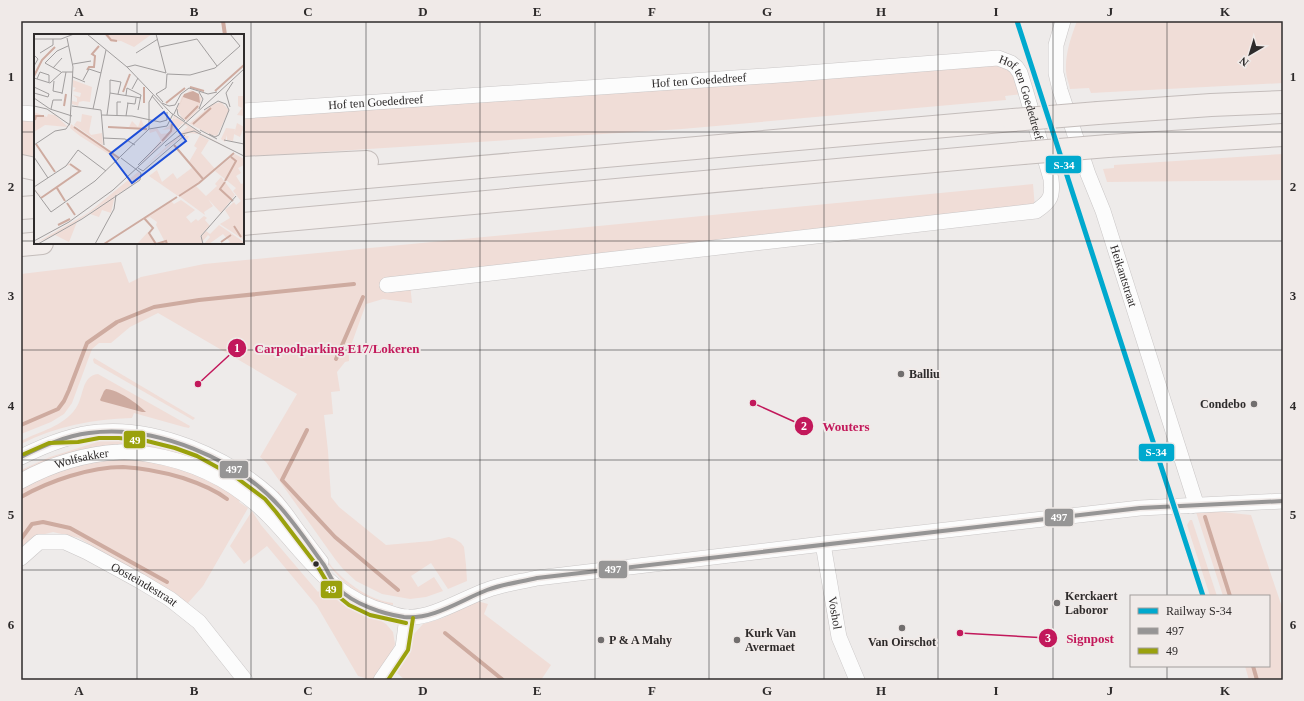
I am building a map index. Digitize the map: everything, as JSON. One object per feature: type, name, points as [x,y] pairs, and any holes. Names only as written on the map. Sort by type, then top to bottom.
[{"type":"highway","points":[[244,188],[1013,120],[1211,105],[1283,102]]},
{"type":"highway","points":[[244,224],[1023,153],[1283,135]]},
{"type":"highway","points":[[244,168],[373,162],[427,171]]},
{"type":"highway","points":[[21,166],[34,168]]},
{"type":"highway","points":[[21,208],[34,207]]},
{"type":"highway","points":[[21,245],[34,244]]},
{"type":"street","name":"Heikantstraat","points":[[1063,21],[1056,52],[1056,73],[1060,90],[1088,174],[1103,211],[1193,494],[1194,500],[1191,506]]},
{"type":"street","name":"Hof ten Goededreef","points":[[244,111],[794,74],[998,58],[1016,67],[1020,74],[1051,179],[1053,192],[1046,204],[1036,211],[387,285]]},
{"type":"street","points":[[21,113],[34,114]]},
{"type":"street","name":"Wolfsakker","points":[[21,449],[32,442],[48,438],[77,436],[98,432],[119,432],[148,435],[177,442],[200,451],[240,473],[269,495],[281,508],[338,588]]},
{"type":"street","name":"Wolfsakker","points":[[21,457],[40,448],[77,436]]},
{"type":"street","name":"Wolfsakker","points":[[21,481],[51,466],[78,458],[120,452],[168,458],[191,464],[233,485],[258,505],[317,571],[353,600],[372,609],[406,617],[417,617],[451,606],[486,590],[537,578],[1132,509],[1283,501]]},
{"type":"street","name":"Oosteindestraat","points":[[21,558],[38,542],[65,542],[87,552],[170,599],[199,622],[245,680]]},
{"type":"street","name":"Voshol","points":[[823,544],[839,637],[857,680]]},
{"type":"street","points":[[381,680],[403,648],[406,617]]},
{"type":"shaded area","points":[[1077,21],[1283,21],[1283,83],[1091,93],[1089,88],[1070,89],[1066,73],[1066,58]]},
{"type":"shaded area","points":[[1008,64],[1023,94],[1005,96],[1006,100],[682,129],[244,157],[244,117]]},
{"type":"shaded area","points":[[21,118],[34,119],[34,157],[21,155]]},
{"type":"shaded area","points":[[1283,154],[1283,180],[1107,182],[1103,169],[1114,168],[1114,165]]},
{"type":"shaded area","points":[[1033,184],[1035,208],[410,284],[412,303],[383,299],[366,304],[349,351],[349,361],[345,362],[337,372],[340,391],[331,392],[333,414],[324,415],[331,497],[339,507],[386,545],[431,541],[449,537],[461,543],[464,547],[467,581],[448,589],[431,563],[411,576],[418,587],[434,577],[443,591],[426,597],[410,599],[382,594],[356,581],[335,559],[266,462],[260,457],[297,394],[158,313],[130,327],[111,343],[99,343],[92,349],[72,403],[64,414],[51,422],[21,434],[21,274],[121,262],[129,283],[141,277],[204,264]]},
{"type":"shaded area","points":[[94,358],[195,418],[193,420],[94,363]]},
{"type":"shaded area","points":[[98,374],[190,426],[189,428],[134,413],[132,418],[103,420],[61,428],[21,444],[21,441],[65,420],[79,403],[86,383],[93,376]]},
{"type":"shaded area","points":[[106,389],[116,391],[133,401],[146,412],[101,401],[100,400]]},
{"type":"shaded area","points":[[113,437],[155,441],[191,455],[184,456],[143,448],[21,476],[21,470],[50,457]]},
{"type":"shaded area","points":[[105,459],[142,459],[203,475],[242,498],[239,502],[248,508],[203,586],[187,604],[79,538],[53,532],[33,537],[21,547],[21,487],[56,469]]},
{"type":"shaded area","points":[[278,491],[332,567],[338,573],[367,595],[393,603],[393,605],[375,601],[360,594],[346,583],[334,571],[302,527],[275,495]]},
{"type":"shaded area","points":[[252,511],[261,525],[318,592],[321,589],[328,595],[364,614],[380,620],[393,632],[395,644],[390,657],[372,680],[358,676],[317,606],[267,546],[244,564],[230,546]]},
{"type":"shaded area","points":[[1212,511],[1251,515],[1283,610],[1283,680],[1249,680],[1245,667],[1270,667],[1270,595],[1223,595],[1196,512]]},
{"type":"shaded area","points":[[1190,520],[1192,520],[1217,595],[1210,595],[1187,525]]},
{"type":"shaded area","points":[[477,601],[488,604],[484,614],[551,665],[541,680],[405,680],[397,673],[406,659],[414,634],[423,624],[443,618]]},
{"type":"waterway","points":[[223,21],[225,34]]},
{"type":"waterway","points":[[21,425],[58,409],[69,390],[87,343],[117,322],[154,307],[199,300],[354,284]]},
{"type":"waterway","points":[[336,359],[363,297]]},
{"type":"waterway","points":[[307,430],[282,480],[335,537],[398,590]]},
{"type":"waterway","points":[[21,497],[57,480],[70,476],[97,469],[123,467],[138,468],[183,478],[211,489],[227,499]]},
{"type":"waterway","points":[[1205,517],[1230,595]]},
{"type":"waterway","points":[[21,539],[32,524],[43,522],[70,528],[167,582]]},
{"type":"waterway","points":[[445,633],[503,680]]},
{"type":"waterway","points":[[1253,667],[1257,680]]},
{"type":"rail line","name":"S-34","points":[[1017,21],[1203,595]]},
{"type":"transit line","name":"497","points":[[21,457],[46,445],[71,436],[89,433],[114,432],[141,434],[167,440],[193,449],[218,460],[241,474],[262,490],[280,507],[324,565],[334,583],[344,594],[369,607],[404,617],[426,615],[447,608],[493,588],[537,578],[1140,508],[1283,501]]},
{"type":"transit line","name":"49","points":[[24,454],[49,443],[78,442],[99,438],[119,438],[147,441],[175,448],[197,456],[237,478],[265,499],[318,567],[333,592],[349,605],[370,615],[406,623]]},
{"type":"transit line","name":"49","points":[[388,680],[408,650],[413,618]]},
{"type":"place","name":"Balliu","points":[[901,374]]},
{"type":"place","name":"Carpoolparking E17/Lokeren","points":[[198,384]]},
{"type":"place","name":"Wouters","points":[[753,403]]},
{"type":"place","name":"Condebo","points":[[1254,404]]},
{"type":"place","name":"Kerckaert Laboror","points":[[1057,603]]},
{"type":"place","name":"Van Oirschot","points":[[902,628]]},
{"type":"place","name":"Signpost","points":[[960,633]]},
{"type":"place","name":"P & A Mahy","points":[[601,640]]},
{"type":"place","name":"Kurk Van Avermaet","points":[[737,640]]}]
